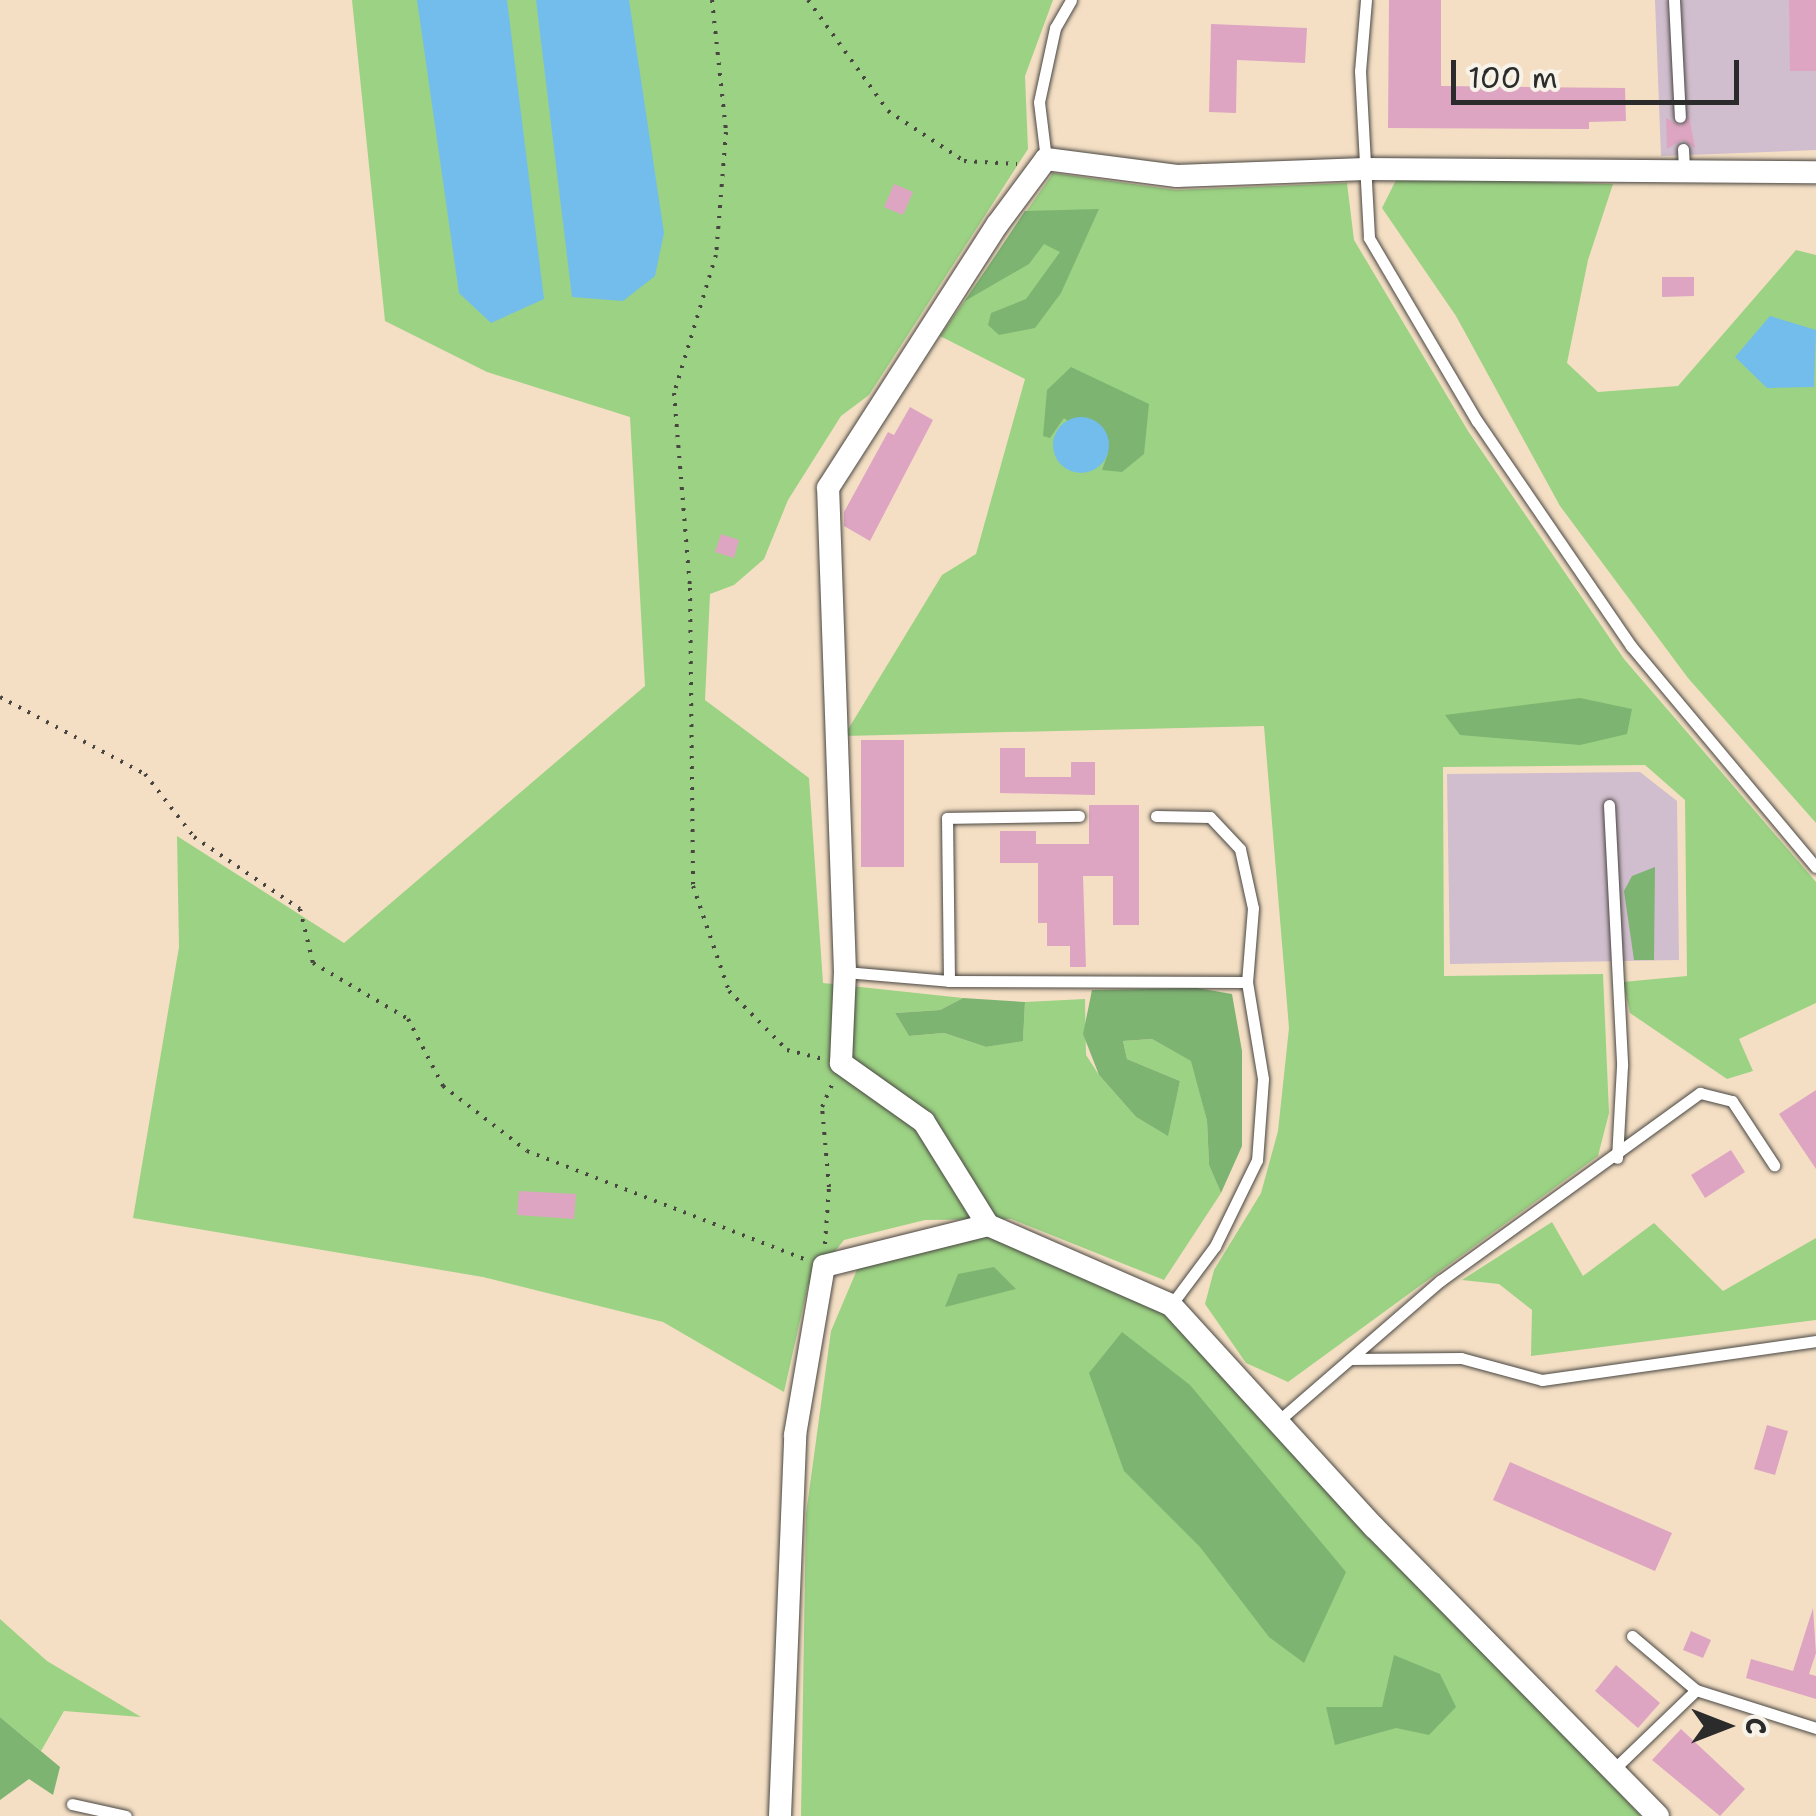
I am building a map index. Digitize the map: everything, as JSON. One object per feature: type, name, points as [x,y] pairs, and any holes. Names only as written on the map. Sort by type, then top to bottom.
[{"type":"street","points":[[1658,1816],[1278,1422],[1171,1305],[988,1226],[924,1122],[841,1062],[845,972],[828,488],[1046,160],[1177,176],[1684,160],[1816,172]]},
{"type":"street","points":[[780,1816],[796,1435],[824,1266],[988,1226]]},
{"type":"lane","points":[[1046,160],[1039,102],[1055,28],[1071,0]]},
{"type":"lane","points":[[1366,0],[1360,71],[1369,238],[1477,421],[1631,646],[1816,868]]},
{"type":"lane","points":[[1674,0],[1680,117]]},
{"type":"lane","points":[[1608,805],[1622,1066],[1617,1158]]},
{"type":"lane","points":[[949,981],[947,818],[1080,816]]},
{"type":"lane","points":[[1156,816],[1210,817],[1240,849],[1253,908],[1247,982],[1264,1079],[1257,1160],[1215,1246],[1171,1305]]},
{"type":"lane","points":[[845,972],[949,981],[1247,982]]},
{"type":"lane","points":[[1278,1422],[1440,1281],[1617,1158],[1700,1093],[1732,1101],[1774,1165]]},
{"type":"lane","points":[[1350,1359],[1462,1358],[1542,1380],[1816,1341]]},
{"type":"lane","points":[[1632,1636],[1696,1690],[1816,1728]]},
{"type":"lane","points":[[1614,1769],[1696,1690]]},
{"type":"lane","points":[[72,1804],[126,1816]]},
{"type":"path","points":[[0,698],[146,774],[194,837],[300,909],[313,963],[408,1019],[443,1086],[526,1151],[824,1266],[828,1188],[822,1106],[841,1062],[786,1050],[729,992],[693,886],[690,588],[674,393],[716,255],[726,132],[712,0]]},
{"type":"path","points":[[808,0],[888,111],[964,161],[1006,166],[1046,160]]},
{"type":"shaded area","points":[[1655,0],[1816,0],[1816,150],[1661,156]]},
{"type":"shaded area","points":[[1640,772],[1677,801],[1679,960],[1450,964],[1447,774]]},
{"type":"green space","points":[[352,0],[1053,0],[1025,76],[1028,149],[869,395],[841,416],[788,500],[764,559],[734,585],[710,594],[705,700],[809,778],[823,983],[963,998],[940,1010],[895,1013],[909,1036],[944,1033],[986,1047],[1023,1040],[1025,1002],[1085,999],[1086,1055],[1136,1117],[1167,1135],[1180,1081],[1127,1059],[1123,1041],[1152,1039],[1192,1061],[1207,1121],[1209,1165],[1221,1193],[1164,1280],[1011,1219],[925,1220],[844,1240],[808,1285],[784,1392],[663,1322],[483,1277],[133,1218],[179,947],[177,836],[344,943],[645,686],[630,417],[487,372],[385,321]]},
{"type":"green space","points":[[1053,173],[1176,190],[1347,183],[1354,240],[1468,431],[1624,659],[1816,882],[1816,1003],[1739,1039],[1753,1071],[1727,1079],[1630,1013],[1623,982],[1687,976],[1685,800],[1645,765],[1443,767],[1444,976],[1603,974],[1609,1113],[1598,1156],[1288,1382],[1246,1363],[1205,1304],[1214,1270],[1261,1193],[1278,1131],[1289,1028],[1264,726],[844,736],[942,575],[976,554],[1025,379],[940,336]]},
{"type":"green space","points":[[1397,178],[1613,184],[1588,260],[1567,363],[1598,392],[1678,386],[1796,250],[1816,255],[1816,823],[1688,678],[1560,506],[1456,316],[1382,208]]},
{"type":"green space","points":[[1099,209],[1061,293],[1035,328],[999,335],[988,325],[991,313],[1026,299],[1060,252],[1044,244],[1029,264],[965,301],[1025,211]]},
{"type":"green space","points":[[1071,367],[1149,404],[1144,454],[1122,472],[1102,470],[1108,453],[1064,418],[1050,438],[1043,436],[1047,390]]},
{"type":"green space","points":[[1580,698],[1632,709],[1627,734],[1580,745],[1460,735],[1445,715]]},
{"type":"green space","points":[[1655,867],[1654,960],[1634,960],[1624,891],[1632,876]]},
{"type":"green space","points":[[1197,988],[1232,994],[1242,1051],[1242,1146],[1221,1193],[1209,1165],[1207,1121],[1191,1061],[1152,1039],[1123,1041],[1127,1059],[1180,1081],[1168,1136],[1136,1117],[1099,1075],[1083,1034],[1092,990]]},
{"type":"green space","points":[[963,998],[1025,1002],[1023,1041],[986,1047],[944,1033],[909,1036],[895,1013],[940,1010]]},
{"type":"green space","points":[[1552,1222],[1583,1276],[1654,1223],[1723,1291],[1816,1238],[1816,1320],[1531,1356],[1532,1310],[1499,1284],[1462,1280]]},
{"type":"green space","points":[[988,1235],[1165,1312],[1641,1816],[801,1816],[806,1514],[831,1331],[859,1265]]},
{"type":"green space","points":[[994,1267],[1016,1289],[945,1307],[958,1274]]},
{"type":"green space","points":[[1122,1332],[1190,1385],[1346,1572],[1304,1663],[1269,1637],[1200,1547],[1124,1471],[1089,1373]]},
{"type":"green space","points":[[0,1619],[47,1661],[141,1717],[64,1711],[41,1751],[0,1717]]},
{"type":"green space","points":[[1394,1655],[1440,1674],[1456,1707],[1429,1735],[1396,1728],[1335,1745],[1326,1707],[1382,1707]]},
{"type":"green space","points":[[0,1717],[60,1767],[53,1795],[29,1779],[0,1800]]},
{"type":"water","points":[[417,0],[507,0],[544,299],[491,323],[459,293]]},
{"type":"water","points":[[536,0],[629,0],[664,233],[655,276],[623,301],[572,297]]},
{"type":"water","points":[[1770,316],[1816,330],[1814,387],[1767,388],[1735,357]]},
{"type":"water","points":[[1081,417],[1101,425],[1109,445],[1101,465],[1081,473],[1061,465],[1053,445],[1061,425]]},
{"type":"building","points":[[1389,0],[1441,0],[1441,86],[1625,88],[1626,121],[1589,122],[1589,129],[1388,128]]},
{"type":"building","points":[[1789,0],[1816,0],[1816,71],[1790,71]]},
{"type":"building","points":[[1211,24],[1307,28],[1305,63],[1237,60],[1236,113],[1209,112]]},
{"type":"building","points":[[1689,116],[1695,148],[1682,140],[1667,149],[1666,118],[1681,126]]},
{"type":"building","points":[[894,184],[913,192],[903,215],[884,207]]},
{"type":"building","points":[[1662,277],[1694,277],[1694,296],[1662,297]]},
{"type":"building","points":[[910,407],[933,420],[870,541],[844,526],[844,512],[888,432],[894,435]]},
{"type":"building","points":[[721,534],[739,540],[734,558],[715,552]]},
{"type":"building","points":[[861,740],[904,740],[904,867],[861,867]]},
{"type":"building","points":[[1000,748],[1025,748],[1025,777],[1071,777],[1071,762],[1095,762],[1095,795],[1000,793]]},
{"type":"building","points":[[1089,805],[1139,805],[1139,925],[1113,925],[1113,876],[1083,876],[1086,967],[1070,967],[1070,946],[1047,946],[1047,923],[1038,923],[1038,863],[1000,863],[1000,831],[1036,831],[1036,844],[1089,844]]},
{"type":"building","points":[[1816,1090],[1816,1169],[1779,1114]]},
{"type":"building","points":[[1731,1150],[1745,1172],[1705,1198],[1691,1175]]},
{"type":"building","points":[[519,1191],[576,1194],[574,1219],[517,1215]]},
{"type":"building","points":[[1767,1425],[1788,1431],[1775,1475],[1754,1469]]},
{"type":"building","points":[[1510,1462],[1672,1533],[1655,1571],[1493,1500]]},
{"type":"building","points":[[1813,1608],[1816,1653],[1809,1674],[1816,1676],[1816,1699],[1746,1678],[1751,1659],[1793,1671]]},
{"type":"building","points":[[1691,1631],[1711,1640],[1703,1658],[1683,1650]]},
{"type":"building","points":[[1616,1665],[1660,1703],[1638,1728],[1595,1691]]},
{"type":"building","points":[[1681,1729],[1745,1789],[1720,1816],[1652,1760]]}]
